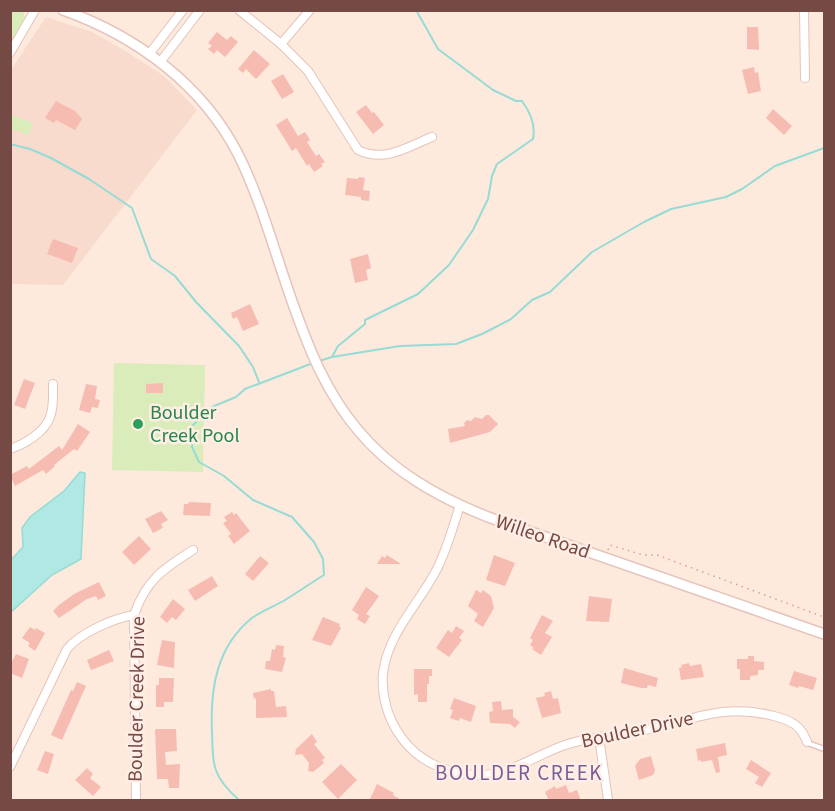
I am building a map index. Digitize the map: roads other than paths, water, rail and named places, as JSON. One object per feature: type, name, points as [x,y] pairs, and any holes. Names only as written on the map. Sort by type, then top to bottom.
[{"type":"street","points":[[10,53],[35,10]]},
{"type":"street","name":"Willeo Road","points":[[63,10],[104,26],[150,53],[191,90],[211,112],[238,154],[257,198],[315,362],[335,400],[357,430],[396,466],[417,482],[460,506],[825,634]]},
{"type":"street","points":[[150,53],[183,10]]},
{"type":"street","points":[[161,61],[200,10]]},
{"type":"street","points":[[239,10],[298,60],[317,83],[358,150],[368,155],[380,156],[432,137]]},
{"type":"street","points":[[281,44],[310,10]]},
{"type":"street","points":[[804,10],[805,78]]},
{"type":"street","points":[[10,449],[26,442],[47,423],[52,410],[53,384]]},
{"type":"street","name":"Boulder Drive","points":[[460,506],[438,567],[395,635],[386,656],[383,675],[388,714],[396,730],[411,749],[429,762],[450,771],[472,775],[502,772],[564,745],[648,729],[705,714],[738,711],[763,713],[789,720],[801,729],[807,742]]},
{"type":"street","name":"Boulder Creek Drive","points":[[136,801],[134,615],[141,598],[155,576],[193,550]]},
{"type":"street","points":[[10,767],[61,659],[72,643],[80,636],[134,615]]},
{"type":"street","points":[[599,737],[608,801]]},
{"type":"lane","points":[[807,742],[825,749]]},
{"type":"water","points":[[80,472],[85,473],[81,559],[52,575],[11,612],[11,560],[23,547],[22,528],[30,517],[64,491]]},
{"type":"waterway","points":[[319,361],[332,357],[338,346],[365,324],[365,320],[418,294],[449,265],[473,230],[488,199],[492,176],[497,164],[533,139],[532,119],[522,101],[516,101],[493,90],[438,49],[416,10]]},
{"type":"waterway","points":[[10,144],[51,158],[89,179],[132,208],[151,259],[175,276],[196,302],[239,346],[253,367],[259,382]]},
{"type":"waterway","points":[[332,357],[400,346],[456,344],[482,334],[511,319],[532,300],[550,292],[592,252],[644,222],[671,209],[726,197],[775,166],[824,148]]},
{"type":"waterway","points":[[239,800],[219,777],[214,762],[212,699],[218,669],[231,641],[252,618],[324,575],[323,559],[314,542],[292,517],[253,500],[224,476],[199,462],[192,447],[192,426],[212,407],[236,397],[245,389],[313,363]]},
{"type":"place","name":"Boulder Creek Pool","points":[[138,424]]},
{"type":"district","name":"BOULDER CREEK","points":[[519,773]]}]
